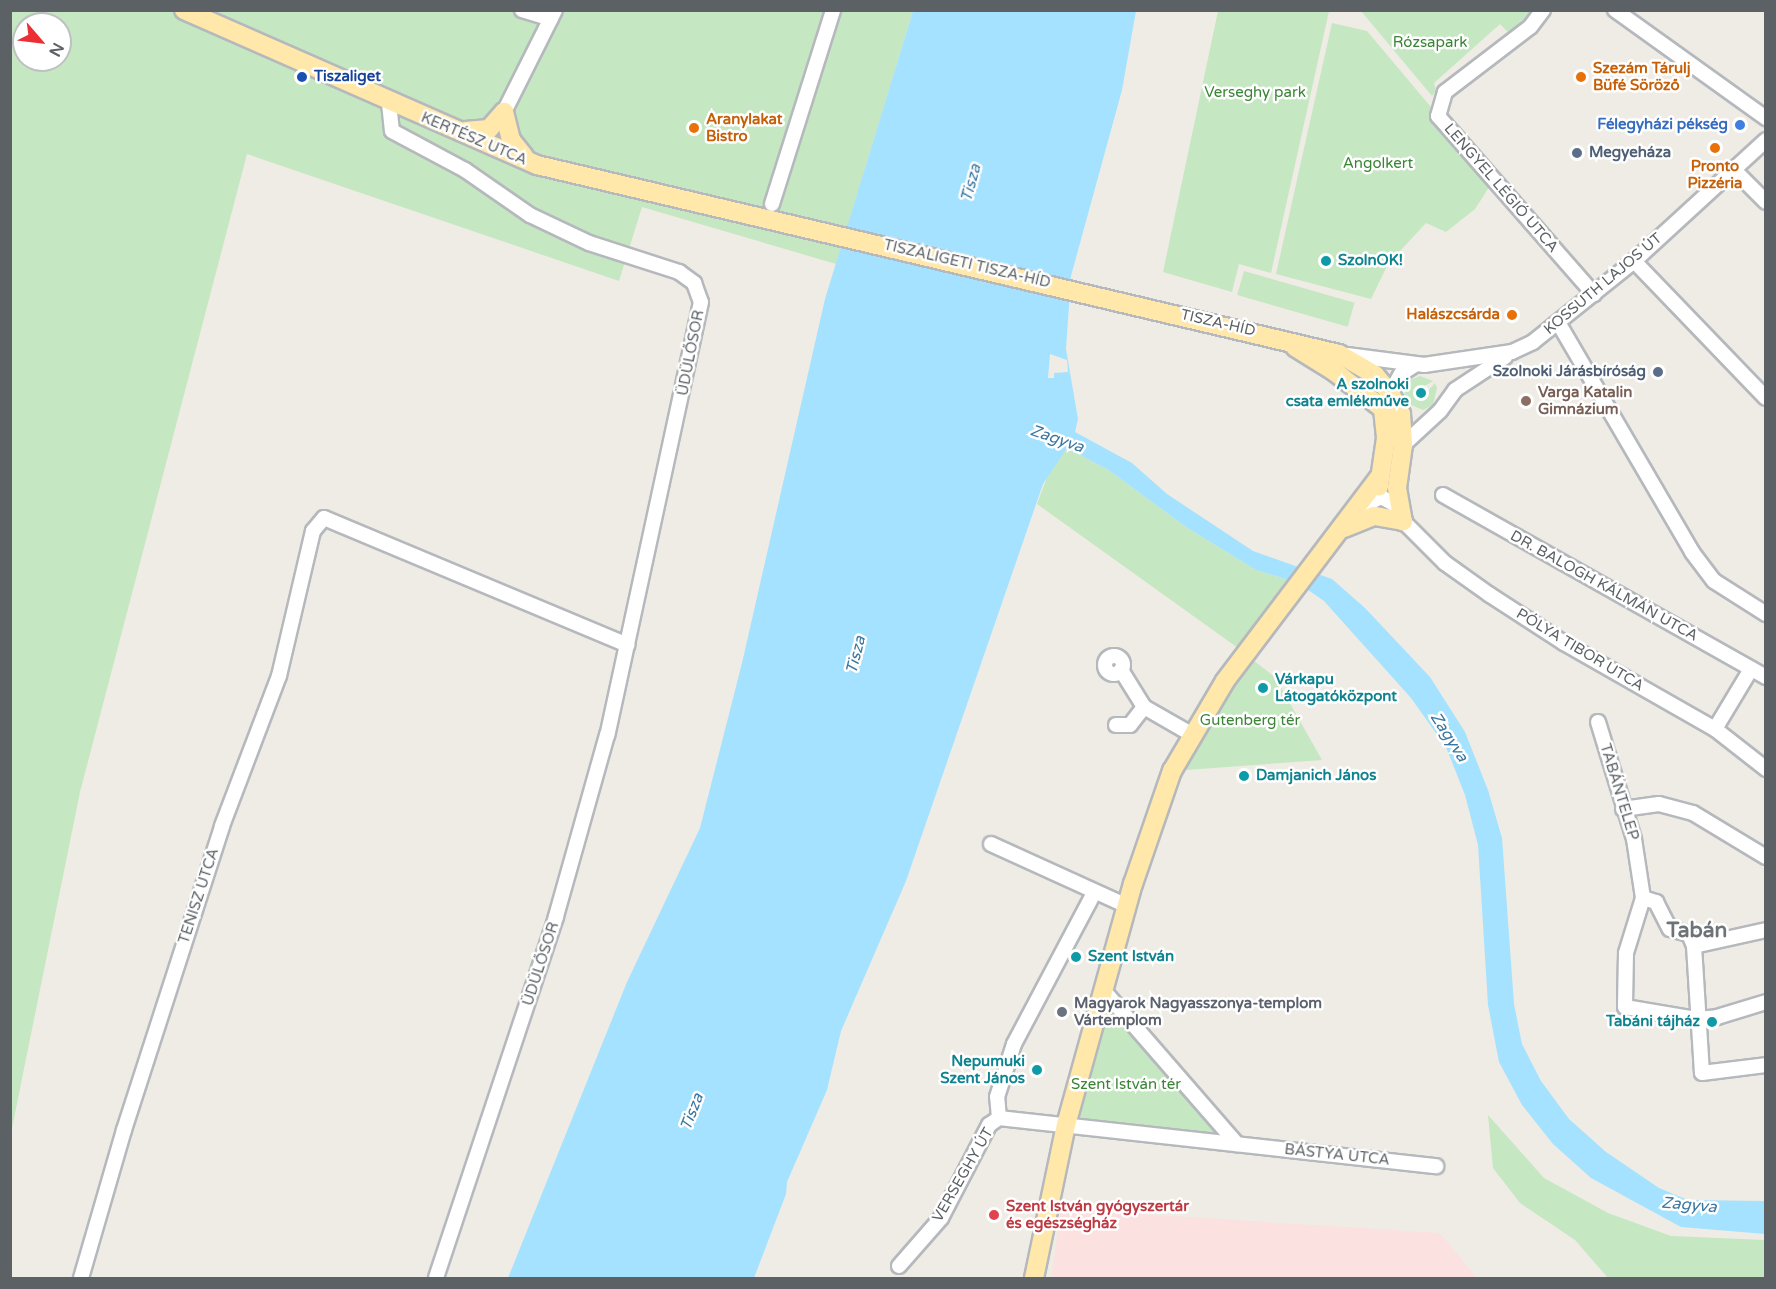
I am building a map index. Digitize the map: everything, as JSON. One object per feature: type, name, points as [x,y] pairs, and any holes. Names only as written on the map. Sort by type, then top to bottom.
[{"type":"main road","name":"KERTÉSZ UTCA","points":[[184,10],[389,103],[495,145],[530,162],[781,220]]},
{"type":"main road","points":[[448,127],[489,129],[504,112]]},
{"type":"main road","points":[[495,145],[504,112]]},
{"type":"main road","points":[[504,112],[511,140],[530,162]]},
{"type":"main road","name":"TISZALIGETI TISZA-HÍD","points":[[781,220],[1152,308]]},
{"type":"main road","name":"TISZA-HÍD","points":[[1152,308],[1339,354],[1375,375],[1386,401]]},
{"type":"main road","points":[[1283,340],[1386,401],[1401,414],[1403,445],[1397,488],[1403,521],[1374,516],[1344,528]]},
{"type":"main road","points":[[1380,487],[1386,438],[1386,401]]},
{"type":"main road","points":[[1034,1278],[1066,1125],[1127,906],[1172,771],[1191,734],[1245,654],[1320,555],[1357,510],[1380,487],[1403,445]]},
{"type":"street","points":[[504,112],[553,15],[522,10]]},
{"type":"street","points":[[772,204],[833,10]]},
{"type":"street","name":"LENGYEL LÉGIÓ UTCA","points":[[1543,10],[1530,27],[1445,92],[1438,116],[1594,294]]},
{"type":"street","points":[[1615,10],[1766,118]]},
{"type":"street","name":"ÜDÜLŐSOR","points":[[389,103],[392,131],[465,170],[530,215],[589,243],[679,272],[698,291],[698,326],[628,645],[556,917],[436,1278]]},
{"type":"street","name":"KOSSUTH LAJOS ÚT","points":[[1339,354],[1415,365],[1512,352],[1559,324],[1634,261],[1766,140]]},
{"type":"street","points":[[1734,170],[1766,202]]},
{"type":"street","points":[[1634,261],[1766,398]]},
{"type":"street","points":[[1559,324],[1692,552],[1714,581],[1766,614]]},
{"type":"street","points":[[1403,445],[1468,379],[1512,352]]},
{"type":"street","points":[[1386,401],[1401,374],[1415,365]]},
{"type":"street","points":[[1401,414],[1414,419],[1432,417]]},
{"type":"street","name":"PÓLYA TIBOR UTCA","points":[[1380,487],[1384,507],[1403,521],[1445,563],[1564,643],[1715,729],[1766,769]]},
{"type":"street","name":"DR. BALOGH KÁLMÁN UTCA","points":[[1443,495],[1766,677]]},
{"type":"street","name":"TENISZ UTCA","points":[[81,1278],[124,1130],[218,837],[279,676],[313,531],[324,518],[628,645]]},
{"type":"street","points":[[1715,729],[1751,669]]},
{"type":"street","points":[[1121,670],[1144,707],[1191,734]]},
{"type":"street","points":[[1116,724],[1130,726],[1144,707]]},
{"type":"street","name":"TABÁNTELEP","points":[[1598,722],[1634,839],[1643,898],[1626,953],[1625,1007],[1696,1019],[1717,1017],[1766,1002]]},
{"type":"street","points":[[1623,809],[1659,804],[1693,813],[1766,857]]},
{"type":"street","points":[[991,844],[1094,893],[1127,906]]},
{"type":"street","points":[[999,1118],[997,1097],[1014,1044],[1094,893]]},
{"type":"street","points":[[1643,898],[1656,903],[1670,929],[1689,934],[1694,946],[1696,1019],[1702,1073],[1766,1065]]},
{"type":"street","points":[[1694,946],[1766,930]]},
{"type":"street","points":[[1104,991],[1237,1143]]},
{"type":"street","name":"VERSEGHY ÚT","points":[[899,1266],[940,1218],[989,1125],[999,1118],[1066,1125]]},
{"type":"street","points":[[1066,1125],[1237,1143]]},
{"type":"street","name":"BÁSTYA UTCA","points":[[1237,1143],[1436,1166]]},
{"type":"shaded area","points":[[1061,1209],[1440,1233],[1477,1278],[1051,1278]]},
{"type":"green space","points":[[10,11],[913,11],[836,264],[642,207],[619,281],[247,154],[80,792],[11,1133]]},
{"type":"green space","name":"Verseghy park","points":[[1218,11],[1329,11],[1271,273],[1239,264],[1232,292],[1163,272]]},
{"type":"green space","name":"Rózsapark","points":[[1361,11],[1532,11],[1509,33],[1500,24],[1434,83],[1436,91],[1432,96]]},
{"type":"green space","name":"Angolkert","points":[[1332,23],[1367,31],[1493,181],[1475,209],[1446,232],[1426,223],[1388,264],[1371,299],[1276,274]]},
{"type":"green space","points":[[1244,271],[1355,303],[1348,327],[1237,295]]},
{"type":"green space","points":[[1420,376],[1433,381],[1414,392],[1421,399],[1435,383],[1437,388],[1433,405],[1423,410],[1409,404],[1404,395],[1410,380]]},
{"type":"green space","name":"Gutenberg tér","points":[[1067,448],[1110,471],[1186,527],[1256,570],[1298,583],[1245,654],[1275,677],[1322,760],[1172,771],[1245,653],[1037,504],[1050,469]]},
{"type":"green space","name":"Szent István tér","points":[[1104,991],[1237,1144],[1066,1125]]},
{"type":"green space","points":[[1488,1115],[1544,1178],[1608,1213],[1671,1236],[1765,1240],[1765,1278],[1608,1278],[1575,1240],[1520,1203],[1493,1168]]},
{"type":"water","points":[[913,11],[1136,11],[1122,90],[1071,276],[1066,349],[1078,419],[1075,432],[1132,463],[1167,494],[1253,551],[1332,579],[1365,608],[1430,677],[1465,732],[1488,790],[1502,838],[1514,1004],[1522,1044],[1541,1081],[1569,1119],[1606,1152],[1659,1188],[1688,1200],[1765,1201],[1765,1234],[1681,1227],[1591,1178],[1553,1144],[1522,1105],[1499,1062],[1488,1005],[1478,845],[1465,795],[1446,747],[1411,698],[1324,601],[1298,583],[1256,570],[1186,527],[1110,471],[1067,448],[1043,484],[906,881],[841,1031],[827,1090],[787,1182],[786,1194],[754,1278],[508,1278],[627,982],[700,828],[742,663],[825,299]]},
{"type":"pier","points":[[1050,354],[1067,360],[1068,372],[1054,373],[1054,378],[1048,378]]},
{"type":"place","name":"Tiszaliget","points":[[302,77]]},
{"type":"place","name":"Szezám Tárulj Büfé Söröző","points":[[1581,77]]},
{"type":"place","name":"Félegyházi pékség","points":[[1740,125]]},
{"type":"place","name":"Aranylakat Bistro","points":[[694,128]]},
{"type":"place","name":"Pronto Pizzéria","points":[[1715,148]]},
{"type":"place","name":"Megyeháza","points":[[1577,153]]},
{"type":"place","name":"SzolnOK!","points":[[1326,261]]},
{"type":"place","name":"Halászcsárda","points":[[1512,315]]},
{"type":"place","name":"Szolnoki Járásbíróság","points":[[1658,372]]},
{"type":"place","name":"A szolnoki csata emlékműve","points":[[1421,393]]},
{"type":"place","name":"Varga Katalin Gimnázium","points":[[1526,401]]},
{"type":"place","name":"Várkapu Látogatóközpont","points":[[1263,688]]},
{"type":"place","name":"Damjanich János","points":[[1244,776]]},
{"type":"place","name":"Szent István","points":[[1076,957]]},
{"type":"place","name":"Magyarok Nagyasszonya-templom Vártemplom","points":[[1062,1012]]},
{"type":"place","name":"Tabáni tájház","points":[[1712,1022]]},
{"type":"place","name":"Nepumuki Szent János","points":[[1037,1070]]},
{"type":"place","name":"Szent István gyógyszertár és egészségház","points":[[994,1215]]},
{"type":"district","name":"Tabán","points":[[1697,931]]},
{"type":"water label","name":"Tisza","points":[[971,183]]},
{"type":"water label","name":"Zagyva","points":[[1057,439]]},
{"type":"water label","name":"Tisza","points":[[856,655]]},
{"type":"water label","name":"Zagyva","points":[[1449,737]]},
{"type":"water label","name":"Tisza","points":[[692,1112]]},
{"type":"water label","name":"Zagyva","points":[[1689,1205]]}]
